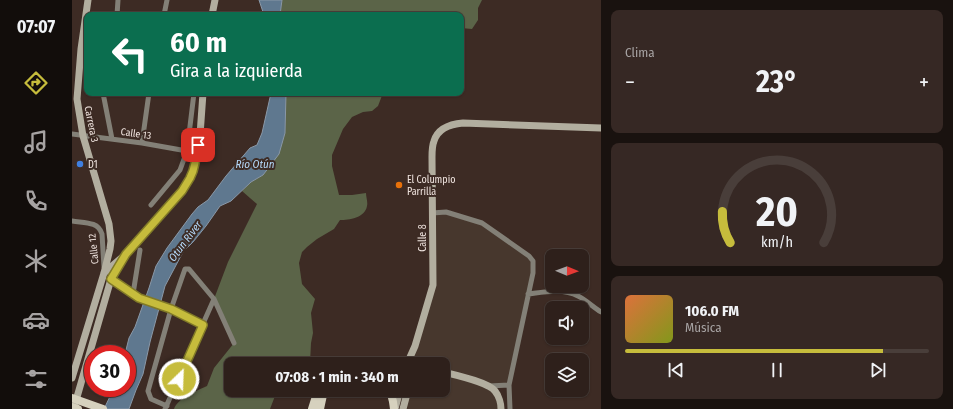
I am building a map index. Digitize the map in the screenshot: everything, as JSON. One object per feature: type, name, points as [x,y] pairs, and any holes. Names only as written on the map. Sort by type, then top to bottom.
[{"type":"main road","points":[[312,409],[316,397]]},
{"type":"main road","points":[[320,409],[323,397]]},
{"type":"main road","points":[[392,397],[394,409]]},
{"type":"main road","points":[[72,398],[103,409]]},
{"type":"main road","points":[[73,408],[78,409]]},
{"type":"street","name":"Carrera 3","points":[[87,12],[88,0]]},
{"type":"street","points":[[117,12],[118,0]]},
{"type":"street","points":[[165,12],[167,0]]},
{"type":"street","points":[[213,12],[215,0]]},
{"type":"street","name":"Carrera 3","points":[[72,378],[110,249],[109,224],[83,136],[77,99],[84,49]]},
{"type":"street","points":[[104,96],[112,139]]},
{"type":"street","points":[[142,143],[149,96]]},
{"type":"street","points":[[151,205],[180,170],[187,151],[194,96]]},
{"type":"street","points":[[104,273],[126,254],[182,191],[190,178],[195,163],[200,135],[203,96]]},
{"type":"street","name":"Calle 8","points":[[413,357],[433,285],[432,152],[437,134],[447,126],[463,123],[601,128]]},
{"type":"street","name":"Calle 13","points":[[72,134],[142,143],[197,154]]},
{"type":"street","points":[[432,213],[446,212],[482,223],[529,256],[533,261],[533,273],[509,385],[510,409]]},
{"type":"street","name":"Calle 12","points":[[72,221],[94,224],[100,229],[102,234],[104,273]]},
{"type":"street","points":[[133,294],[140,250]]},
{"type":"street","points":[[73,408],[111,279],[126,254]]},
{"type":"street","points":[[214,299],[166,407],[151,399],[148,391],[171,309],[185,269],[189,269],[214,299],[234,343]]},
{"type":"street","points":[[111,279],[139,298],[171,309],[203,325]]},
{"type":"street","points":[[528,294],[551,291],[564,292],[576,295],[601,312]]},
{"type":"street","name":"Calle 8","points":[[410,357],[415,346]]},
{"type":"street","points":[[450,374],[489,386],[509,385]]},
{"type":"street","points":[[489,386],[496,392],[501,409]]},
{"type":"street","points":[[394,409],[398,397]]},
{"type":"street","points":[[403,409],[406,397]]},
{"type":"shaded area","points":[[446,212],[482,223],[529,256],[533,273],[509,385],[490,386],[501,409],[403,409],[406,397],[450,397],[450,357],[413,357],[433,285],[432,213]]},
{"type":"green space","points":[[282,0],[482,0],[478,8],[478,20],[472,29],[464,28],[464,12],[280,12]]},
{"type":"green space","points":[[286,96],[382,96],[378,106],[372,111],[363,112],[352,117],[343,129],[332,155],[332,166],[339,195],[366,193],[366,210],[356,218],[340,220],[334,229],[317,239],[302,252],[299,263],[302,284],[315,299],[311,313],[313,333],[310,357],[224,357],[224,397],[275,397],[270,409],[174,409],[183,398],[207,386],[214,368],[234,343],[214,299],[228,262],[257,204],[242,191],[251,182],[263,175],[278,154],[285,133]]},
{"type":"water","points":[[259,0],[282,0],[280,12],[263,12]]},
{"type":"water","name":"Río Otún","points":[[270,96],[286,96],[285,133],[279,154],[263,175],[251,182],[231,201],[220,206],[206,226],[183,252],[165,286],[143,374],[136,390],[136,345],[127,345],[156,266],[167,248],[192,214],[198,207],[208,200],[250,148],[257,145],[262,133]]},
{"type":"water","name":"Río Otún","points":[[110,397],[133,397],[129,409],[104,409]]},
{"type":"place","name":"D1","points":[[80,164]]},
{"type":"place","name":"El Columpio Parrilla","points":[[399,185]]},
{"type":"route","points":[[179,379],[203,325],[171,309],[139,298],[111,279],[126,254],[182,191],[193,171],[198,145]]},
{"type":"water label","name":"Otun River","points":[[185,241]]}]
